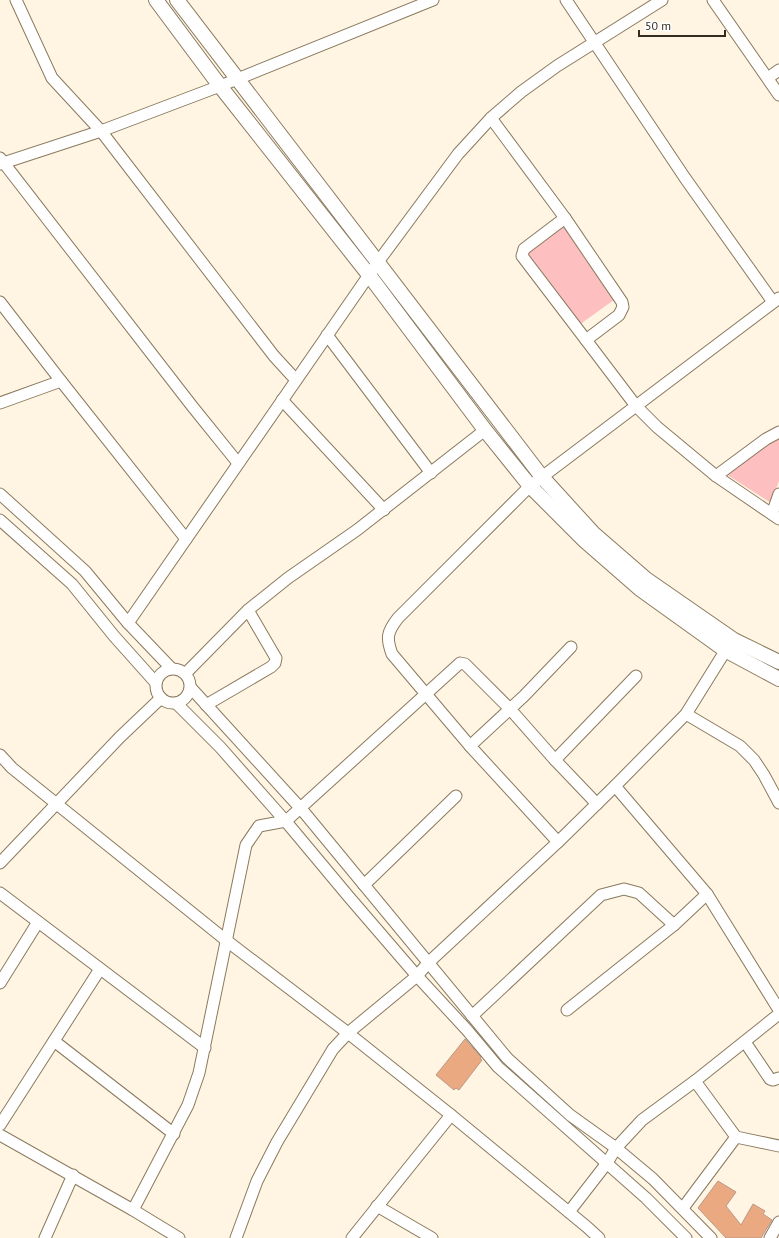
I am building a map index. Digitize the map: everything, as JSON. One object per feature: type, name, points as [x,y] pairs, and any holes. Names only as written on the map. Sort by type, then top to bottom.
[{"type":"street","points":[[16,0],[52,78],[101,131],[274,356],[296,380]]},
{"type":"street","points":[[156,0],[220,86],[369,275],[485,430],[530,486],[585,542],[640,589],[729,645],[779,679]]},
{"type":"street","points":[[177,0],[542,477],[594,532],[646,579],[729,645],[779,662]]},
{"type":"street","points":[[238,463],[1,162],[101,131],[220,86],[415,3],[433,0]]},
{"type":"street","points":[[558,842],[470,746],[392,654],[388,645],[388,636],[391,627],[398,618],[530,486],[776,300],[685,178],[566,0]]},
{"type":"street","points":[[128,623],[378,262],[458,154],[491,118],[521,92],[557,66],[662,0]]},
{"type":"street","points":[[713,0],[779,95]]},
{"type":"street","points":[[768,78],[779,70]]},
{"type":"street","points":[[491,118],[565,218],[622,302],[623,307],[619,315],[586,340]]},
{"type":"street","points":[[565,218],[524,249],[522,256],[636,406],[657,427],[716,476],[776,516],[779,494]]},
{"type":"street","points":[[0,302],[186,539]]},
{"type":"street","points":[[327,335],[431,473]]},
{"type":"street","points":[[0,403],[61,381]]},
{"type":"street","points":[[282,400],[384,510]]},
{"type":"street","points":[[186,673],[248,610],[288,578],[384,510],[485,430]]},
{"type":"street","points":[[716,476],[766,439],[779,432]]},
{"type":"street","points":[[0,494],[85,571],[128,623],[171,668]]},
{"type":"street","points":[[0,520],[72,584],[114,636],[156,683]]},
{"type":"street","points":[[206,705],[275,663],[276,658],[248,610]]},
{"type":"street","points":[[236,1238],[257,1181],[276,1142],[333,1049],[348,1033],[417,976],[428,963],[616,786],[686,714],[729,645]]},
{"type":"street","points":[[470,746],[555,665],[571,647]]},
{"type":"street","points":[[133,1210],[174,1134],[188,1105],[199,1074],[246,845],[259,826],[286,821],[462,663],[510,709],[555,760],[597,804]]},
{"type":"street","points":[[171,668],[176,668],[186,673],[191,683],[191,688],[186,698],[176,703],[165,702],[161,698],[156,688],[156,683],[161,673],[171,668]]},
{"type":"street","points":[[555,760],[636,676]]},
{"type":"street","points":[[191,688],[300,808],[507,1058],[570,1115],[616,1148],[653,1179],[711,1238]]},
{"type":"street","points":[[0,862],[120,737],[161,698]]},
{"type":"street","points":[[176,703],[220,747],[286,821],[353,903],[467,1030],[498,1067],[646,1198],[686,1238]]},
{"type":"street","points":[[686,714],[740,746],[754,760],[779,803]]},
{"type":"street","points":[[0,756],[12,768],[227,941],[348,1033],[451,1115],[599,1238]]},
{"type":"street","points":[[616,786],[707,894],[779,1010]]},
{"type":"street","points":[[364,885],[456,796]]},
{"type":"street","points":[[472,1016],[601,895],[624,889],[639,893],[674,924]]},
{"type":"street","points":[[0,893],[205,1048]]},
{"type":"street","points":[[567,1010],[674,924],[707,894]]},
{"type":"street","points":[[0,983],[38,922]]},
{"type":"street","points":[[100,969],[54,1041],[1,1134],[133,1210],[161,1234],[179,1238]]},
{"type":"street","points":[[569,1212],[607,1163],[616,1148],[642,1120],[695,1081],[779,1014]]},
{"type":"street","points":[[54,1041],[174,1134]]},
{"type":"street","points":[[744,1042],[768,1076],[773,1080],[779,1078]]},
{"type":"street","points":[[695,1081],[736,1137],[779,1146]]},
{"type":"street","points":[[352,1238],[451,1115]]},
{"type":"street","points":[[683,1208],[736,1137]]},
{"type":"street","points":[[45,1238],[73,1175]]},
{"type":"street","points":[[377,1206],[432,1238]]},
{"type":"street","points":[[770,1238],[779,1222]]},
{"type":"shaded area","points":[[561,214],[618,297],[579,325],[520,248]]},
{"type":"shaded area","points":[[779,430],[779,481],[771,503],[726,474]]},
{"type":"building","points":[[465,1039],[482,1060],[459,1090],[456,1088],[454,1090],[436,1075]]},
{"type":"building","points":[[718,1181],[736,1192],[726,1206],[741,1225],[753,1204],[765,1211],[763,1214],[772,1220],[761,1238],[726,1238],[698,1208]]}]
